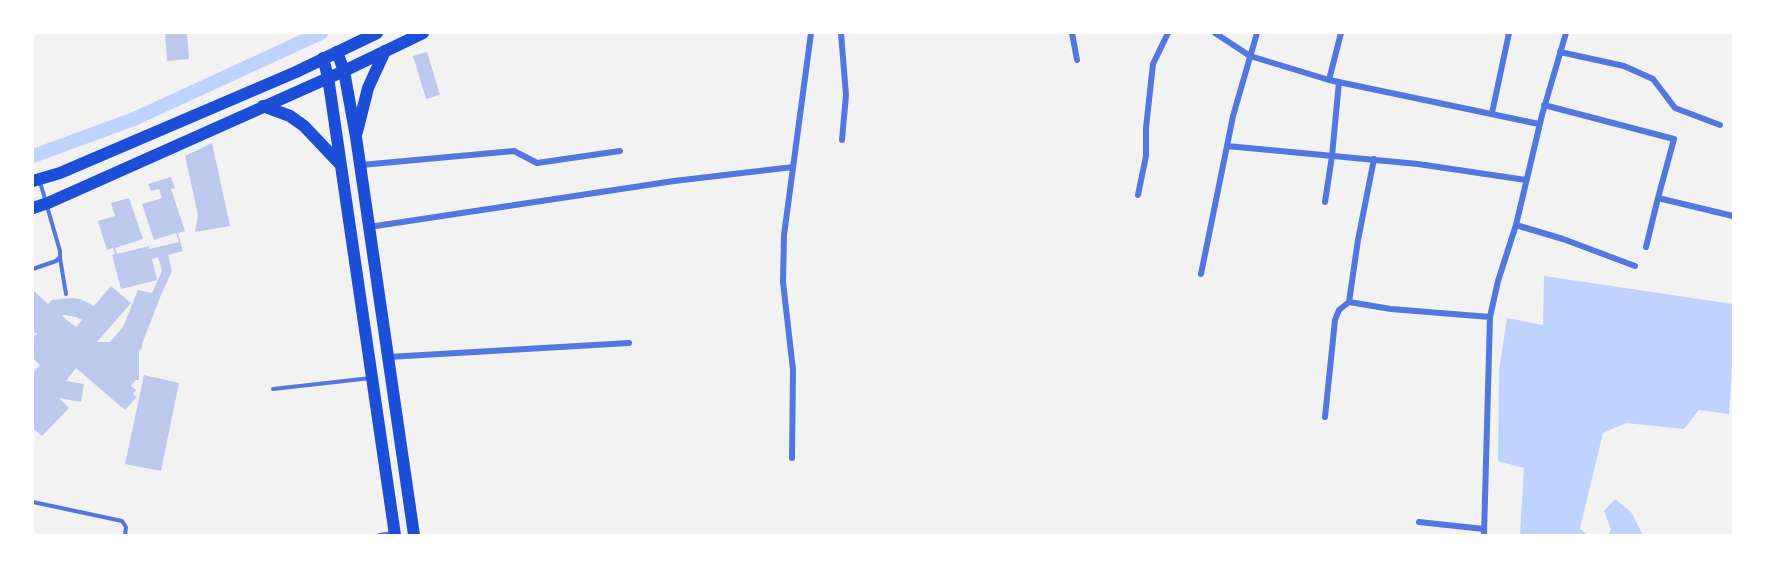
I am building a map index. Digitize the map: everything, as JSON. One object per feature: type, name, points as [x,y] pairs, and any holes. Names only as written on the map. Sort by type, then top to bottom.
[{"type":"main road","points":[[36,180],[60,173],[377,33]]},
{"type":"main road","points":[[33,208],[344,71],[423,33]]},
{"type":"main road","points":[[356,137],[368,88],[385,51]]},
{"type":"main road","points":[[337,52],[344,71],[356,137],[414,535]]},
{"type":"main road","points":[[323,58],[328,77],[395,534]]},
{"type":"main road","points":[[263,106],[290,116],[304,126],[340,164]]},
{"type":"street","points":[[792,458],[792,370],[783,282],[784,234],[811,33]]},
{"type":"street","points":[[841,33],[846,95],[842,140]]},
{"type":"street","points":[[1071,33],[1077,60]]},
{"type":"street","points":[[1138,195],[1146,156],[1146,128],[1154,64],[1168,33]]},
{"type":"street","points":[[1215,33],[1250,56],[1329,80],[1539,124]]},
{"type":"street","points":[[1201,274],[1233,116],[1257,33]]},
{"type":"street","points":[[1329,80],[1341,33]]},
{"type":"street","points":[[1492,113],[1509,33]]},
{"type":"street","points":[[1419,522],[1484,532],[1490,317],[1498,281],[1516,225],[1544,105],[1566,33]]},
{"type":"street","points":[[1560,52],[1624,66],[1653,79],[1675,108],[1720,125]]},
{"type":"street","points":[[1325,202],[1339,82]]},
{"type":"street","points":[[1544,105],[1674,139],[1646,247]]},
{"type":"street","points":[[1227,146],[1374,159],[1526,180]]},
{"type":"street","points":[[360,165],[514,151],[537,163],[620,151]]},
{"type":"street","points":[[1325,417],[1335,320],[1339,310],[1349,302],[1358,240],[1374,159]]},
{"type":"street","points":[[368,227],[674,181],[793,167]]},
{"type":"street","points":[[1658,198],[1733,216]]},
{"type":"street","points":[[1516,225],[1563,239],[1635,266]]},
{"type":"street","points":[[1349,302],[1391,309],[1490,317]]},
{"type":"street","points":[[388,357],[629,343]]},
{"type":"lane","points":[[36,180],[48,203],[60,251],[66,294]]},
{"type":"lane","points":[[33,269],[56,261],[60,257]]},
{"type":"lane","points":[[273,389],[372,378]]},
{"type":"lane","points":[[33,502],[122,521],[126,527],[125,535]]},
{"type":"lane","points":[[379,535],[395,534]]},
{"type":"water","points":[[1544,276],[1733,304],[1729,414],[1699,410],[1684,429],[1626,423],[1603,433],[1580,528],[1587,535],[1520,535],[1524,468],[1498,461],[1499,371],[1507,318],[1543,325]]},
{"type":"water","points":[[1615,499],[1631,512],[1643,535],[1608,535],[1611,530],[1604,511]]},
{"type":"building","points":[[165,33],[187,33],[189,59],[167,61]]},
{"type":"building","points":[[427,52],[440,95],[426,99],[413,56]]},
{"type":"building","points":[[212,143],[230,226],[195,232],[198,215],[185,156]]},
{"type":"building","points":[[171,177],[175,188],[171,189],[185,231],[178,233],[183,251],[168,255],[172,271],[139,351],[139,380],[131,386],[136,390],[133,394],[137,397],[125,410],[76,368],[66,381],[84,384],[81,402],[59,398],[69,408],[42,436],[33,428],[33,373],[40,365],[33,358],[33,338],[37,334],[33,331],[33,290],[48,304],[52,300],[71,298],[80,299],[94,306],[111,286],[131,303],[97,342],[110,342],[123,327],[138,290],[152,293],[162,271],[158,257],[152,259],[157,280],[121,289],[112,255],[115,254],[113,248],[107,250],[98,221],[115,216],[111,203],[129,198],[143,239],[115,248],[117,254],[179,242],[176,233],[154,240],[142,204],[162,198],[159,189],[151,191],[148,184]],"holes":[[[62,316],[82,320],[76,327]]]},
{"type":"building","points":[[144,375],[179,383],[161,471],[125,464]]},
{"type":"waterway","points":[[33,156],[134,119],[321,33]]}]
